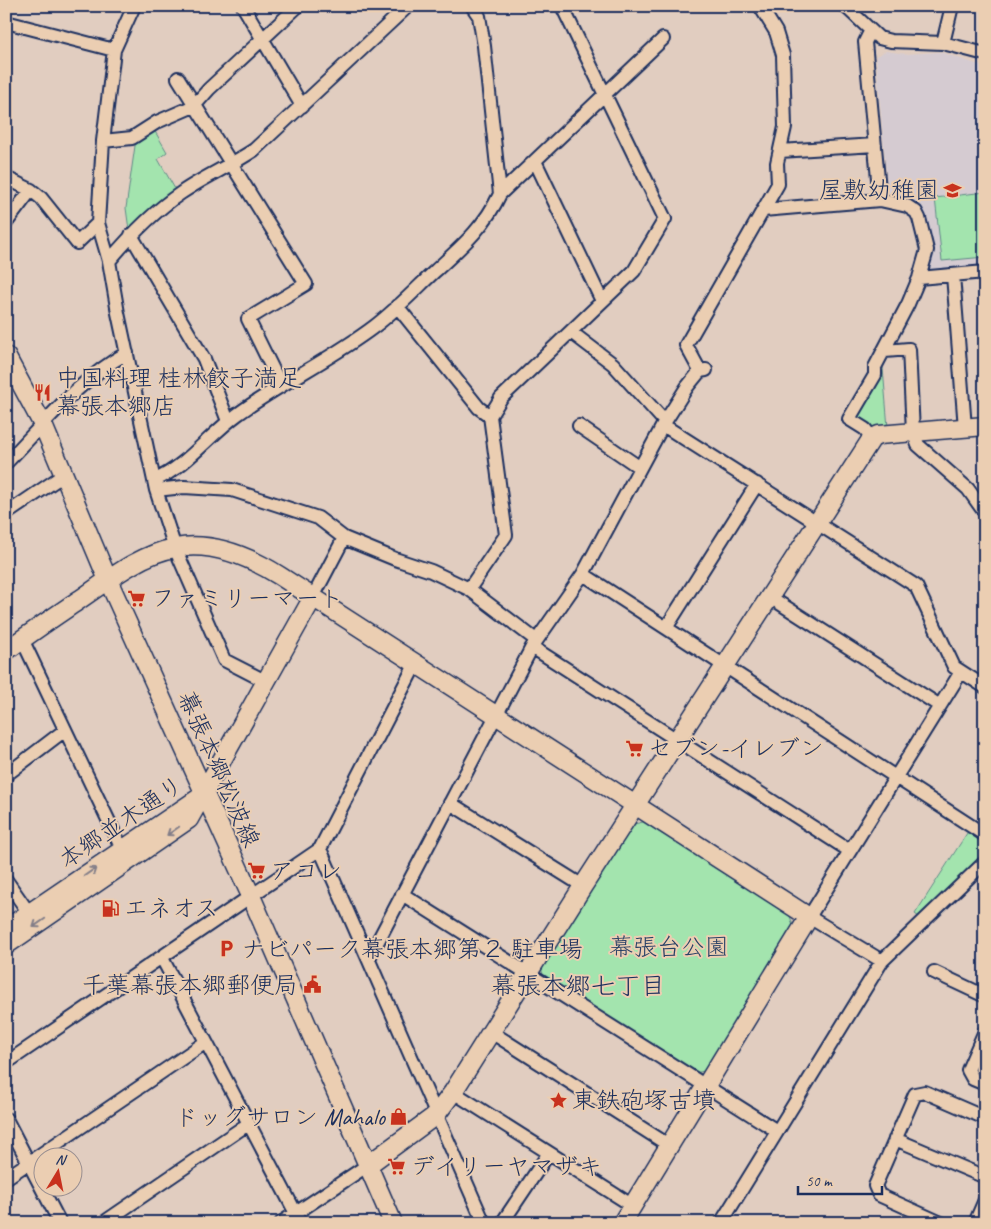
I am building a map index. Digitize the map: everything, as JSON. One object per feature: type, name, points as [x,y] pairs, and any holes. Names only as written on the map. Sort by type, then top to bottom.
[{"type":"street","points":[[134,6],[114,50],[103,141],[98,223],[109,262],[156,485],[175,548],[224,660],[266,682]]},
{"type":"street","points":[[242,6],[302,106]]},
{"type":"street","points":[[103,141],[132,138],[157,122],[194,106],[209,89],[298,6]]},
{"type":"street","points":[[109,262],[131,235],[150,216],[182,192],[232,165],[254,150],[408,6]]},
{"type":"street","points":[[472,6],[479,16],[484,46],[500,194]]},
{"type":"street","points":[[469,589],[506,534],[490,416],[501,398],[634,271],[665,219],[562,6]]},
{"type":"street","points":[[369,958],[495,714],[534,644],[583,574],[664,423],[687,387],[703,371],[686,345],[778,184],[777,163],[784,127],[784,55],[776,32],[760,6]]},
{"type":"street","points":[[844,6],[870,32],[879,38],[890,41],[943,43],[985,54]]},
{"type":"street","points":[[943,43],[952,6]]},
{"type":"street","points":[[6,22],[114,50]]},
{"type":"street","points":[[870,32],[866,42],[880,200]]},
{"type":"street","points":[[156,485],[172,473],[228,421],[281,386],[342,350],[377,325],[464,244],[489,217],[500,194],[663,40]]},
{"type":"street","points":[[178,78],[306,284],[248,319],[281,386]]},
{"type":"street","points":[[780,151],[875,145]]},
{"type":"street","points":[[535,161],[602,301]]},
{"type":"street","points":[[6,178],[31,190],[41,198],[77,243],[98,223]]},
{"type":"street","points":[[6,223],[31,190]]},
{"type":"street","points":[[763,210],[880,200],[907,206],[920,218],[927,250],[919,278],[885,351],[875,367],[875,375],[848,419],[865,429],[872,438]]},
{"type":"street","points":[[131,235],[204,359],[228,421]]},
{"type":"street","points":[[919,278],[985,272]]},
{"type":"street","points":[[953,275],[965,428]]},
{"type":"street","points":[[397,306],[479,408],[490,416]]},
{"type":"street","points":[[571,332],[613,364],[664,423],[916,586],[954,667],[985,687]]},
{"type":"street","points":[[885,351],[909,349],[914,432],[918,445],[968,489],[985,513]]},
{"type":"street","points":[[6,463],[41,421],[75,390],[103,366],[127,353]]},
{"type":"street","name":"幕張本郷松波線","points":[[6,356],[41,421],[65,474],[108,580],[251,896],[393,1223]]},
{"type":"street","points":[[579,426],[639,467]]},
{"type":"street","points":[[281,1223],[299,1218],[436,1115],[453,1092],[635,804],[872,438],[914,432],[985,426]]},
{"type":"street","points":[[6,514],[65,474]]},
{"type":"street","points":[[666,628],[756,484]]},
{"type":"street","points":[[156,485],[232,490],[318,518],[344,538],[395,559],[431,571],[469,589],[534,644],[850,851]]},
{"type":"street","points":[[204,795],[344,538]]},
{"type":"street","points":[[6,651],[108,580],[151,555],[175,548],[222,550],[257,562],[809,917],[882,961]]},
{"type":"street","points":[[583,574],[985,834]]},
{"type":"street","points":[[770,597],[940,706]]},
{"type":"street","points":[[22,639],[122,849]]},
{"type":"street","points":[[6,1063],[320,849],[416,663]]},
{"type":"street","points":[[622,1223],[961,672]]},
{"type":"street","points":[[6,775],[65,730]]},
{"type":"street","name":"本郷並木通り","points":[[6,929],[204,795]]},
{"type":"street","name":"本郷並木通り","points":[[6,945],[189,819],[204,795]]},
{"type":"street","points":[[450,803],[583,886]]},
{"type":"street","points":[[320,849],[484,1223]]},
{"type":"street","points":[[721,1223],[882,961],[985,862]]},
{"type":"street","points":[[6,880],[29,913]]},
{"type":"street","points":[[402,894],[777,1131]]},
{"type":"street","points":[[162,958],[299,1218]]},
{"type":"street","points":[[934,972],[985,996]]},
{"type":"street","points":[[985,1031],[968,1070],[973,1079],[985,1084]]},
{"type":"street","points":[[491,1032],[670,1146]]},
{"type":"street","points":[[6,1178],[206,1042]]},
{"type":"street","points":[[453,1092],[632,1206]]},
{"type":"street","points":[[941,1223],[879,1195],[875,1186],[915,1094],[925,1092],[985,1118]]},
{"type":"street","points":[[6,1119],[60,1223]]},
{"type":"street","points":[[103,1223],[248,1124]]},
{"type":"street","points":[[895,1139],[985,1177]]},
{"type":"street","points":[[502,1223],[549,1153]]},
{"type":"street","points":[[975,1223],[985,1200]]},
{"type":"shaded area","points":[[886,51],[906,54],[940,52],[985,67],[985,268],[927,273],[933,252],[911,201],[888,194],[876,56]]},
{"type":"green space","points":[[153,128],[167,152],[158,159],[175,189],[129,230],[126,208],[136,139]]},
{"type":"green space","points":[[985,192],[985,257],[942,261],[935,198]]},
{"type":"green space","points":[[883,368],[888,428],[871,429],[856,419],[856,413]]},
{"type":"green space","name":"幕張台公園","points":[[643,822],[790,916],[793,926],[704,1071],[695,1073],[543,975],[541,967],[634,824]]},
{"type":"green space","points":[[969,830],[985,840],[985,853],[919,917],[915,914]]},
{"type":"place","name":"屋敷幼稚園","points":[[953,190]]},
{"type":"place","name":"中国料理 桂林餃子満足 幕張本郷店","points":[[42,392]]},
{"type":"place","name":"ファミリーマート","points":[[137,598]]},
{"type":"place","name":"セブン-イレブン","points":[[634,748]]},
{"type":"place","name":"アコレ","points":[[256,871]]},
{"type":"place","name":"エネオス","points":[[110,908]]},
{"type":"place","name":"ナビパーク幕張本郷第２ 駐車場","points":[[227,949]]},
{"type":"place","name":"千葉幕張本郷郵便局","points":[[312,985]]},
{"type":"place","name":"東鉄砲塚古墳","points":[[558,1100]]},
{"type":"place","name":"ドッグサロン Mahalo","points":[[399,1117]]},
{"type":"place","name":"デイリーヤマザキ","points":[[397,1166]]},
{"type":"district","name":"幕張本郷七丁目","points":[[578,986]]}]
